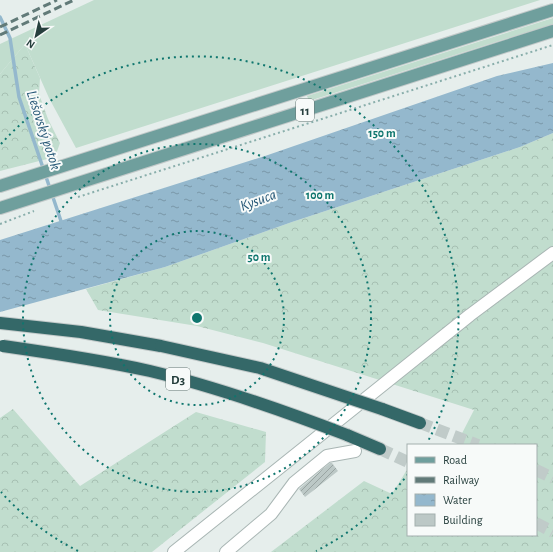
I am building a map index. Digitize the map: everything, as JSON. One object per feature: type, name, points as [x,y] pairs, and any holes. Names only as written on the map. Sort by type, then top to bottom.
[{"type":"highway","name":"D3","points":[[0,323],[81,332],[188,351],[260,368],[420,423]]},
{"type":"highway","name":"D3","points":[[0,346],[111,363],[183,380],[262,403],[380,449]]},
{"type":"main road","name":"11","points":[[0,186],[553,10]]},
{"type":"main road","name":"11","points":[[0,208],[553,31]]},
{"type":"street","points":[[174,552],[470,315],[553,253]]},
{"type":"street","points":[[226,552],[271,514],[294,483],[327,456],[355,451]]},
{"type":"path","points":[[71,199],[553,45]]},
{"type":"path","points":[[0,224],[36,210]]},
{"type":"green space","points":[[94,0],[540,0],[76,148],[49,98],[25,44],[0,74],[0,44]]},
{"type":"green space","points":[[553,18],[553,24],[309,101],[307,96]]},
{"type":"green space","points":[[25,44],[40,78],[39,94],[48,119],[60,143],[55,157],[0,171],[0,74]]},
{"type":"green space","points":[[553,133],[553,552],[271,552],[364,481],[392,494],[407,470],[407,536],[537,536],[537,444],[457,444],[474,410],[263,343],[197,326],[98,310],[86,289],[165,267],[292,222],[520,147]]},
{"type":"green space","points":[[13,409],[80,486],[196,412],[266,432],[265,462],[152,552],[0,552],[0,418]]},
{"type":"water","name":"Kysuca","points":[[553,63],[553,133],[520,147],[292,222],[165,267],[0,312],[0,240],[265,156],[497,76]]},
{"type":"building","points":[[330,463],[332,463],[338,471],[305,497],[299,489]]},
{"type":"waterway","name":"Liešovský potok","points":[[0,17],[10,38],[19,97],[62,224]]},
{"type":"tunnel","points":[[420,423],[475,444]]},
{"type":"tunnel","points":[[380,449],[407,462]]},
{"type":"tunnel","points":[[537,470],[553,478]]},
{"type":"tunnel","points":[[537,524],[553,532]]},
{"type":"railway","points":[[0,27],[57,0]]},
{"type":"railway","points":[[0,35],[74,0]]}]
